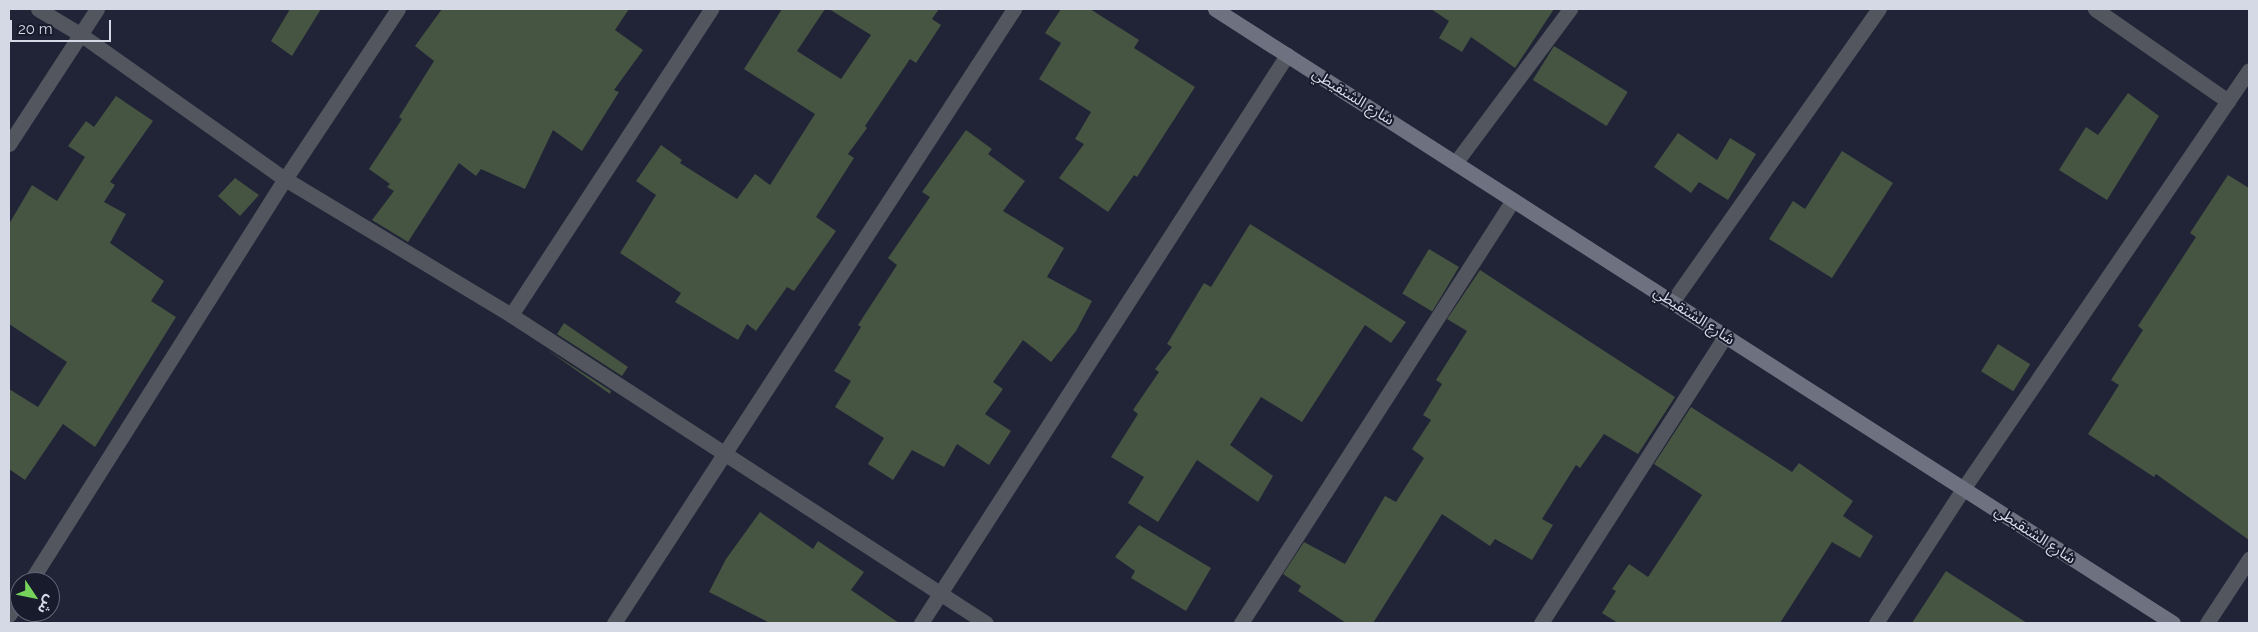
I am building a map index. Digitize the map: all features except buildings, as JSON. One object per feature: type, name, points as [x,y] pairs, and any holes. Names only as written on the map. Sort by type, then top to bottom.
[{"type":"street","points":[[38,9],[80,34],[285,179],[512,315],[724,455],[986,623]]},
{"type":"street","points":[[9,144],[97,9]]},
{"type":"street","points":[[36,572],[285,179],[398,9]]},
{"type":"street","points":[[512,315],[710,9]]},
{"type":"street","points":[[614,623],[1014,9]]},
{"type":"street","points":[[1456,162],[1570,9]]},
{"type":"street","points":[[1672,302],[1879,9]]},
{"type":"street","points":[[2095,9],[2228,101]]},
{"type":"street","name":"شارع الشنقيطي","points":[[1223,11],[1287,55],[2173,623]]},
{"type":"street","points":[[920,623],[1287,55]]},
{"type":"street","points":[[1876,623],[1963,489],[2249,70]]},
{"type":"street","points":[[1241,623],[1513,200]]},
{"type":"street","points":[[1541,623],[1725,336]]},
{"type":"street","points":[[2207,623],[2249,559]]}]
